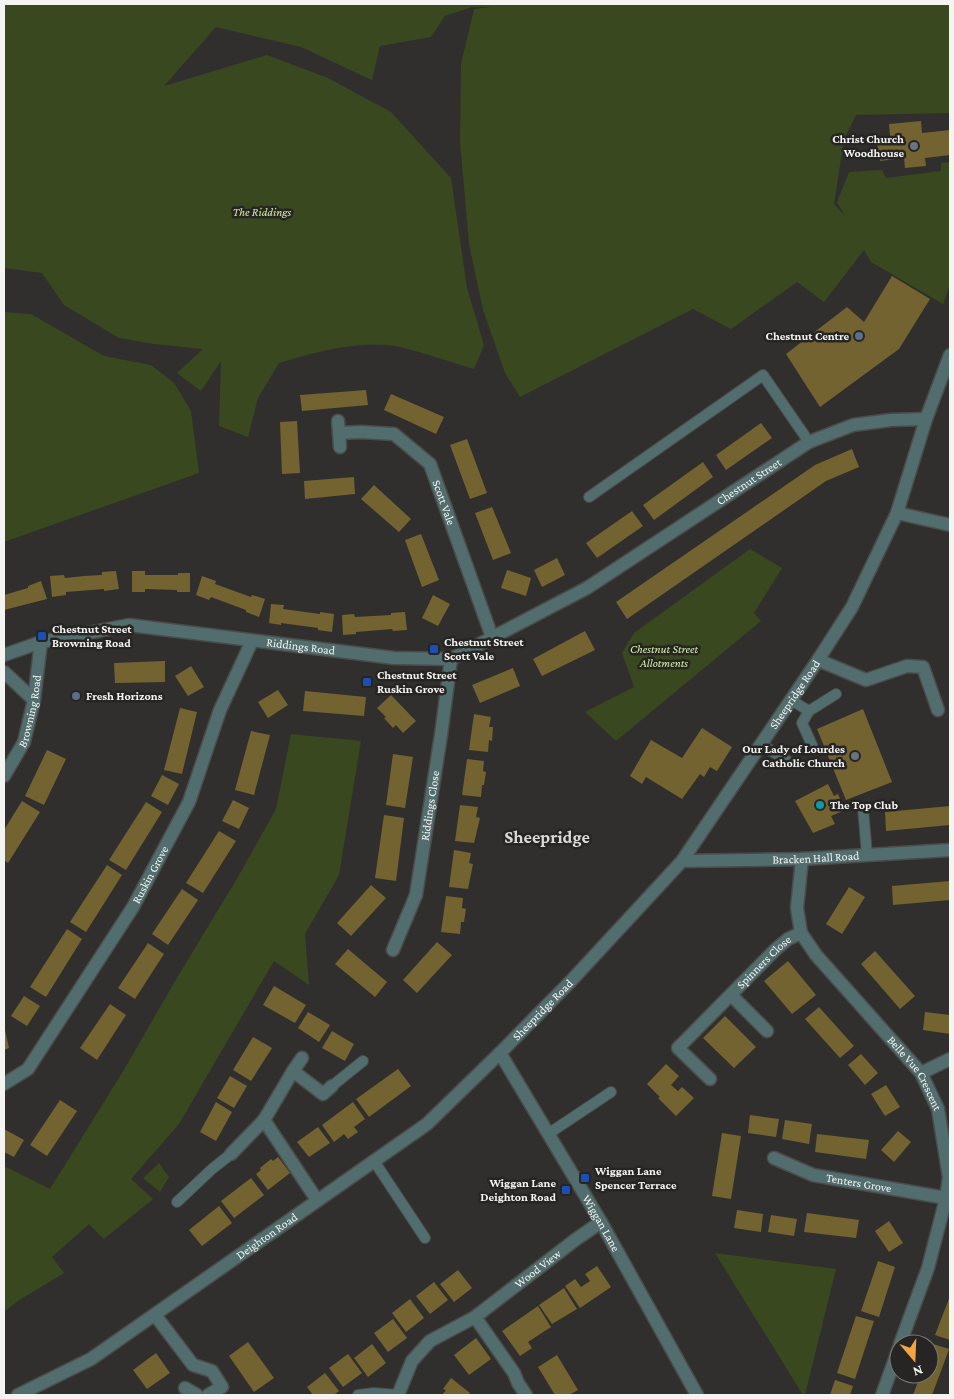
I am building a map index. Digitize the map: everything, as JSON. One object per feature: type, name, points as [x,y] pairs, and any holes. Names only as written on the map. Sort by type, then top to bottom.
[{"type":"street","name":"Sheepridge Road","points":[[500,1053],[570,982],[682,861],[818,660],[852,607],[897,513],[926,419],[950,355]]},
{"type":"street","name":"Chestnut Street","points":[[587,588],[809,442],[853,425],[891,420],[926,419]]},
{"type":"street","name":"Scott Vale","points":[[340,447],[338,427],[361,432],[394,434],[430,464],[492,637]]},
{"type":"street","points":[[897,513],[950,525]]},
{"type":"street","name":"Riddings Road","points":[[4,655],[41,642],[129,625],[394,658],[451,658],[587,588]]},
{"type":"street","name":"Ruskin Grove","points":[[4,1084],[28,1069],[133,907],[189,802],[220,710],[252,641]]},
{"type":"street","name":"Browning Road","points":[[4,776],[24,742],[34,700],[41,642]]},
{"type":"street","name":"Riddings Close","points":[[393,950],[416,895],[451,658]]},
{"type":"street","points":[[818,660],[866,680],[906,666],[923,668],[938,710]]},
{"type":"street","points":[[4,672],[34,700]]},
{"type":"street","name":"Bracken Hall Road","points":[[682,861],[802,859],[950,850]]},
{"type":"street","name":"Belle Vue Crescent","points":[[802,859],[797,908],[801,932],[816,955],[920,1073],[938,1110],[949,1177],[946,1198],[928,1268],[904,1334]]},
{"type":"street","name":"Spinners Close","points":[[710,1079],[678,1048],[776,949],[788,939],[801,932]]},
{"type":"street","name":"Spinners Close","points":[[731,995],[767,1031]]},
{"type":"street","name":"Wiggan Lane","points":[[500,1053],[601,1222],[697,1395]]},
{"type":"street","name":"Deighton Road","points":[[18,1395],[91,1359],[427,1124],[500,1053]]},
{"type":"street","points":[[231,1154],[264,1120],[302,1058]]},
{"type":"street","points":[[920,1073],[950,1059]]},
{"type":"street","points":[[293,1071],[323,1094],[332,1086]]},
{"type":"street","points":[[264,1120],[317,1200]]},
{"type":"street","name":"Tenters Grove","points":[[774,1158],[813,1175],[946,1198]]},
{"type":"street","name":"Wood View","points":[[398,1395],[412,1361],[430,1341],[474,1317],[573,1238],[601,1222]]},
{"type":"street","points":[[155,1315],[193,1365],[212,1371],[222,1387],[208,1395]]},
{"type":"street","points":[[474,1317],[514,1373],[526,1395]]},
{"type":"street","name":"Belle Vue Crescent","points":[[882,1395],[889,1376]]},
{"type":"street","points":[[185,1388],[197,1395]]},
{"type":"lane","points":[[589,497],[763,375],[809,442]]},
{"type":"lane","points":[[812,745],[802,723],[809,711],[836,694]]},
{"type":"lane","points":[[791,700],[809,711]]},
{"type":"lane","points":[[762,744],[790,763]]},
{"type":"lane","points":[[863,808],[867,855]]},
{"type":"lane","points":[[332,1086],[363,1060]]},
{"type":"lane","points":[[548,1134],[611,1092]]},
{"type":"lane","points":[[177,1202],[231,1154]]},
{"type":"lane","points":[[374,1161],[425,1238]]},
{"type":"lane","points":[[358,1395],[374,1393],[398,1395]]},
{"type":"green space","name":"The Riddings","points":[[4,4],[950,4],[950,113],[856,115],[844,139],[834,204],[845,216],[837,202],[849,172],[882,170],[886,178],[941,171],[941,163],[950,162],[950,285],[943,304],[871,262],[864,250],[824,302],[797,282],[731,329],[693,309],[520,397],[505,373],[483,310],[469,244],[460,142],[461,64],[474,9],[491,7],[472,7],[445,16],[431,37],[380,46],[372,80],[301,47],[216,27],[164,86],[267,55],[328,78],[391,112],[451,178],[467,288],[484,345],[474,369],[409,349],[385,345],[339,348],[279,363],[258,398],[248,437],[219,426],[221,361],[201,391],[177,373],[203,349],[119,338],[64,305],[42,273],[4,268]]},
{"type":"green space","points":[[4,312],[31,314],[104,356],[151,365],[174,383],[191,411],[199,473],[4,542]]},
{"type":"green space","name":"Chestnut Street Allotments","points":[[750,549],[782,568],[754,613],[761,621],[616,741],[585,712],[634,687],[622,653],[634,633]]},
{"type":"green space","points":[[291,734],[361,741],[339,875],[305,934],[309,985],[274,961],[179,1124],[131,1179],[153,1199],[104,1239],[89,1224],[52,1257],[64,1273],[18,1301],[4,1312],[4,1166],[50,1189],[122,1073],[276,809]]},
{"type":"green space","points":[[159,1163],[169,1177],[160,1192],[143,1178]]},
{"type":"green space","points":[[715,1253],[836,1269],[805,1395],[803,1395]]},
{"type":"building","name":"Christ Church Woodhouse","points":[[921,121],[922,133],[950,130],[950,155],[925,158],[926,166],[905,168],[904,158],[880,161],[876,137],[890,136],[889,124]]},
{"type":"building","name":"Chestnut Centre","points":[[892,276],[930,299],[899,349],[820,407],[786,354],[847,307],[864,322]]},
{"type":"building","points":[[366,390],[368,405],[302,411],[300,395]]},
{"type":"building","points":[[391,394],[444,417],[436,434],[384,410]]},
{"type":"building","points":[[297,421],[300,473],[282,474],[280,422]]},
{"type":"building","points":[[761,423],[772,438],[726,470],[716,455]]},
{"type":"building","points":[[467,439],[487,493],[470,499],[450,445]]},
{"type":"building","points":[[852,449],[859,467],[826,481],[627,619],[616,602],[815,465]]},
{"type":"building","points":[[703,462],[713,477],[654,520],[643,505]]},
{"type":"building","points":[[354,477],[355,494],[305,499],[304,481]]},
{"type":"building","points":[[374,485],[411,519],[399,532],[361,499]]},
{"type":"building","points":[[492,507],[511,553],[493,560],[475,513]]},
{"type":"building","points":[[632,511],[643,526],[597,558],[586,543]]},
{"type":"building","points":[[421,534],[439,580],[422,587],[405,540]]},
{"type":"building","points":[[557,558],[565,575],[542,587],[534,570]]},
{"type":"building","points":[[507,570],[531,578],[526,596],[501,588]]},
{"type":"building","points":[[116,571],[119,589],[66,592],[66,595],[52,597],[50,576],[64,575],[65,578],[102,575],[102,572]]},
{"type":"building","points":[[132,571],[145,571],[145,575],[190,573],[190,592],[145,589],[145,592],[132,592]]},
{"type":"building","points":[[202,576],[216,581],[215,584],[251,597],[252,595],[265,599],[259,617],[211,597],[209,600],[196,595]]},
{"type":"building","points":[[41,581],[47,599],[4,610],[4,595],[28,588],[28,586]]},
{"type":"building","points":[[433,595],[450,604],[438,626],[422,618]]},
{"type":"building","points":[[271,604],[284,605],[283,609],[334,614],[332,632],[318,630],[318,628],[269,623]]},
{"type":"building","points":[[405,612],[407,630],[393,631],[392,629],[343,635],[342,615],[354,614],[355,617],[391,615],[391,613]]},
{"type":"building","points":[[585,631],[595,650],[542,676],[533,659]]},
{"type":"building","points":[[165,661],[165,682],[115,683],[114,663]]},
{"type":"building","points":[[191,666],[204,687],[188,696],[175,676]]},
{"type":"building","points":[[513,668],[520,686],[480,703],[472,685]]},
{"type":"building","points":[[278,690],[288,705],[268,718],[258,702]]},
{"type":"building","points":[[305,691],[366,697],[364,716],[303,711]]},
{"type":"building","points":[[391,695],[416,721],[403,733],[396,725],[393,728],[377,708]]},
{"type":"building","points":[[180,708],[197,712],[182,774],[164,770]]},
{"type":"building","name":"Our Lady of Lourdes Catholic Church","points":[[863,709],[892,782],[846,800],[817,729]]},
{"type":"building","points":[[474,714],[491,717],[489,727],[493,727],[492,741],[489,740],[488,752],[469,750]]},
{"type":"building","points":[[702,728],[732,747],[717,771],[710,767],[704,777],[700,774],[682,799],[646,777],[642,784],[630,776],[651,740],[682,758]]},
{"type":"building","points":[[251,731],[270,735],[254,795],[235,790]]},
{"type":"building","points":[[47,750],[66,759],[44,805],[25,796]]},
{"type":"building","points":[[393,754],[413,757],[405,808],[386,805]]},
{"type":"building","points":[[467,759],[484,761],[483,771],[486,772],[481,797],[462,795]]},
{"type":"building","points":[[162,775],[179,784],[168,805],[151,796]]},
{"type":"building","name":"The Top Club","points":[[828,784],[834,796],[838,794],[845,810],[831,816],[835,824],[813,833],[795,801]]},
{"type":"building","points":[[233,800],[249,808],[239,829],[222,821]]},
{"type":"building","points":[[22,801],[40,812],[8,863],[4,860],[4,830]]},
{"type":"building","points":[[146,802],[162,812],[126,870],[109,860]]},
{"type":"building","points":[[460,805],[478,807],[476,817],[480,818],[474,843],[455,841]]},
{"type":"building","points":[[950,806],[950,825],[886,831],[885,812]]},
{"type":"building","points":[[384,815],[404,818],[396,881],[375,878]]},
{"type":"building","points":[[219,831],[236,841],[203,893],[186,883]]},
{"type":"building","points":[[454,850],[471,853],[469,863],[473,864],[468,889],[449,887]]},
{"type":"building","points":[[107,865],[122,875],[86,932],[70,922]]},
{"type":"building","points":[[950,881],[950,900],[893,905],[892,886]]},
{"type":"building","points":[[371,885],[386,898],[351,936],[337,923]]},
{"type":"building","points":[[849,887],[865,897],[842,934],[826,924]]},
{"type":"building","points":[[182,889],[198,900],[168,945],[152,934]]},
{"type":"building","points":[[446,896],[463,898],[462,908],[466,909],[464,922],[461,922],[460,934],[441,932]]},
{"type":"building","points":[[67,929],[82,939],[46,997],[30,987]]},
{"type":"building","points":[[437,942],[452,955],[417,993],[403,980]]},
{"type":"building","points":[[148,943],[164,954],[135,999],[118,988]]},
{"type":"building","points":[[348,949],[387,982],[375,997],[335,964]]},
{"type":"building","points":[[875,951],[915,996],[900,1009],[861,964]]},
{"type":"building","points":[[788,961],[816,995],[792,1014],[764,981]]},
{"type":"building","points":[[274,986],[306,1005],[295,1023],[263,1005]]},
{"type":"building","points":[[24,996],[40,1006],[27,1026],[11,1016]]},
{"type":"building","points":[[110,1004],[126,1015],[97,1060],[80,1048]]},
{"type":"building","points":[[819,1007],[854,1046],[840,1058],[805,1019]]},
{"type":"building","points":[[308,1012],[330,1025],[319,1042],[298,1028]]},
{"type":"building","points":[[925,1012],[950,1015],[950,1034],[923,1030]]},
{"type":"building","points":[[725,1016],[756,1047],[734,1068],[703,1038]]},
{"type":"building","points":[[4,1031],[9,1048],[4,1050]]},
{"type":"building","points":[[332,1031],[354,1044],[345,1061],[322,1048]]},
{"type":"building","points":[[253,1037],[272,1048],[251,1081],[233,1070]]},
{"type":"building","points":[[861,1054],[878,1073],[865,1085],[848,1065]]},
{"type":"building","points":[[666,1064],[679,1076],[671,1085],[678,1091],[682,1087],[694,1098],[676,1116],[647,1084]]},
{"type":"building","points":[[398,1069],[411,1086],[369,1117],[356,1099]]},
{"type":"building","points":[[230,1076],[247,1086],[234,1108],[217,1098]]},
{"type":"building","points":[[886,1085],[900,1107],[885,1116],[871,1094]]},
{"type":"building","points":[[60,1100],[77,1111],[47,1156],[30,1145]]},
{"type":"building","points":[[216,1102],[232,1112],[216,1141],[200,1132]]},
{"type":"building","points":[[353,1102],[365,1119],[354,1127],[358,1132],[348,1139],[344,1134],[334,1142],[322,1125]]},
{"type":"building","points":[[750,1115],[779,1119],[776,1137],[748,1133]]},
{"type":"building","points":[[785,1120],[812,1124],[809,1144],[782,1139]]},
{"type":"building","points":[[318,1127],[330,1143],[309,1157],[297,1142]]},
{"type":"building","points":[[4,1129],[24,1140],[14,1157],[4,1152]]},
{"type":"building","points":[[898,1131],[911,1142],[894,1162],[881,1150]]},
{"type":"building","points":[[722,1133],[741,1136],[731,1199],[712,1196]]},
{"type":"building","points":[[817,1134],[869,1140],[866,1159],[815,1152]]},
{"type":"building","points":[[278,1157],[290,1173],[268,1190],[256,1174],[271,1159],[273,1161]]},
{"type":"building","points":[[251,1178],[264,1195],[234,1218],[221,1201]]},
{"type":"building","points":[[219,1206],[232,1223],[202,1246],[189,1230]]},
{"type":"building","points":[[737,1210],[763,1214],[761,1232],[734,1228]]},
{"type":"building","points":[[807,1213],[859,1220],[856,1238],[804,1232]]},
{"type":"building","points":[[771,1215],[797,1219],[794,1236],[768,1232]]},
{"type":"building","points":[[889,1221],[903,1243],[889,1252],[875,1231]]},
{"type":"building","points":[[878,1261],[895,1267],[879,1317],[861,1311]]},
{"type":"building","points":[[597,1266],[611,1287],[580,1308],[565,1286],[575,1279],[581,1287],[590,1281],[585,1274]]},
{"type":"building","points":[[458,1270],[472,1288],[454,1302],[440,1284]]},
{"type":"building","points":[[434,1282],[448,1300],[430,1314],[416,1296]]},
{"type":"building","points":[[564,1288],[577,1309],[552,1324],[539,1305]]},
{"type":"building","points":[[950,1296],[950,1340],[935,1334]]},
{"type":"building","points":[[410,1299],[424,1318],[406,1332],[392,1313]]},
{"type":"building","points":[[538,1306],[551,1327],[528,1342],[532,1348],[520,1356],[502,1331]]},
{"type":"building","points":[[856,1316],[874,1321],[855,1379],[837,1373]]},
{"type":"building","points":[[393,1319],[407,1338],[388,1352],[374,1333]]},
{"type":"building","points":[[476,1338],[491,1359],[469,1375],[454,1355]]},
{"type":"building","points":[[248,1342],[274,1378],[254,1392],[229,1356]]},
{"type":"building","points":[[372,1344],[386,1363],[368,1377],[354,1358]]},
{"type":"building","points":[[939,1346],[949,1349],[939,1376]]},
{"type":"building","points":[[156,1353],[170,1373],[147,1389],[133,1370]]},
{"type":"building","points":[[348,1354],[362,1373],[343,1387],[329,1368]]},
{"type":"building","points":[[557,1355],[578,1390],[569,1395],[555,1395],[538,1367]]},
{"type":"building","points":[[325,1373],[339,1391],[334,1395],[313,1395],[307,1387]]},
{"type":"building","points":[[451,1378],[470,1393],[468,1395],[442,1395],[446,1390],[443,1389]]},
{"type":"building","points":[[835,1380],[853,1386],[850,1395],[830,1395]]},
{"type":"building","points":[[917,1384],[936,1384],[932,1395],[913,1395]]},
{"type":"place","name":"Christ Church Woodhouse","points":[[914,146]]},
{"type":"place","name":"Chestnut Centre","points":[[859,336]]},
{"type":"place","name":"Chestnut Street Browning Road","points":[[42,636]]},
{"type":"place","name":"Chestnut Street Scott Vale","points":[[434,649]]},
{"type":"place","name":"Chestnut Street Ruskin Grove","points":[[367,682]]},
{"type":"place","name":"Fresh Horizons","points":[[76,696]]},
{"type":"place","name":"Our Lady of Lourdes Catholic Church","points":[[855,756]]},
{"type":"place","name":"The Top Club","points":[[820,805]]},
{"type":"place","name":"Wiggan Lane Spencer Terrace","points":[[585,1178]]},
{"type":"place","name":"Wiggan Lane Deighton Road","points":[[566,1190]]},
{"type":"district","name":"Sheepridge","points":[[547,837]]}]
